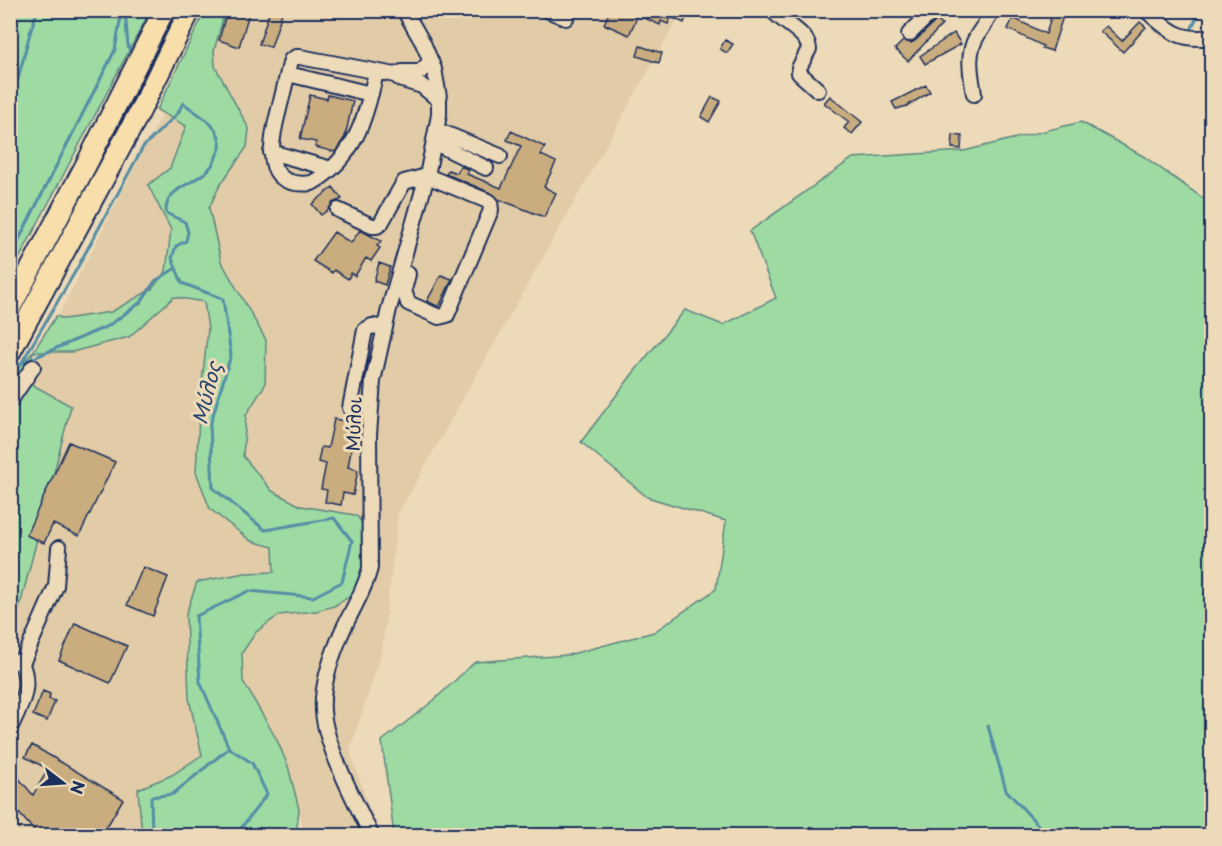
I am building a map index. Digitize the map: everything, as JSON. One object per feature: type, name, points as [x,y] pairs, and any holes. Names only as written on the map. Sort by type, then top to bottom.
[{"type":"highway","points":[[10,308],[88,161],[164,10]]},
{"type":"highway","points":[[10,352],[134,123],[190,10]]},
{"type":"street","name":"Μύλοι","points":[[372,836],[332,746],[324,718],[323,701],[334,649],[365,587],[370,568],[371,401],[374,372],[431,177],[436,137],[439,100],[436,77],[431,61],[404,10]]},
{"type":"street","points":[[547,10],[566,18]]},
{"type":"street","points":[[772,10],[785,24],[806,39],[809,49],[799,68],[799,73],[818,90]]},
{"type":"street","points":[[909,34],[934,10]]},
{"type":"street","points":[[974,94],[970,56],[975,39],[988,20],[991,10]]},
{"type":"street","points":[[1146,10],[1171,32],[1186,38],[1212,37]]},
{"type":"street","points":[[376,72],[363,123],[343,158],[312,183],[291,181],[282,176],[276,170],[271,152],[273,133],[291,60],[296,57],[395,75],[402,80],[422,86],[439,100]]},
{"type":"street","points":[[395,75],[404,72],[420,72],[431,61]]},
{"type":"street","points":[[288,74],[372,94]]},
{"type":"street","points":[[436,137],[500,156]]},
{"type":"street","points":[[436,137],[486,168]]},
{"type":"street","points":[[271,152],[331,169]]},
{"type":"street","points":[[338,210],[372,226],[377,226],[381,223],[404,182],[431,177],[488,201],[492,208],[449,313],[442,317],[409,304],[404,290],[431,177]]},
{"type":"street","points":[[350,408],[365,330],[369,326],[385,328]]},
{"type":"street","points":[[10,401],[33,367]]},
{"type":"street","points":[[10,728],[26,689],[26,674],[16,662],[27,654],[56,586],[59,548]]},
{"type":"shaded area","points":[[215,11],[682,11],[398,514],[382,651],[350,750],[378,835],[304,835],[290,773],[189,835],[11,836],[11,641],[71,406],[25,381]]},
{"type":"green space","points":[[10,11],[150,11],[11,274]]},
{"type":"green space","points":[[205,11],[225,11],[214,51],[215,66],[249,129],[247,147],[220,185],[209,208],[221,261],[266,340],[265,385],[246,415],[243,456],[272,491],[301,506],[355,515],[361,521],[365,539],[360,590],[334,606],[316,611],[279,615],[256,632],[242,653],[243,681],[277,740],[288,766],[299,809],[296,835],[142,835],[138,789],[172,775],[202,755],[189,699],[186,614],[197,582],[245,573],[274,572],[273,547],[251,541],[210,509],[196,472],[200,399],[208,329],[204,302],[174,297],[129,337],[72,352],[33,352],[56,316],[64,319],[111,312],[152,289],[166,271],[171,230],[148,185],[170,168],[186,126],[157,110]]},
{"type":"green space","points":[[1081,122],[1143,156],[1211,204],[1211,835],[394,835],[382,741],[433,701],[475,662],[568,655],[654,632],[716,589],[726,521],[647,497],[581,442],[685,310],[723,325],[776,298],[750,231],[853,158],[964,151]]},
{"type":"green space","points":[[33,352],[26,381],[71,406],[11,641],[11,375]]},
{"type":"building","points":[[227,10],[250,10],[239,47],[219,40]]},
{"type":"building","points":[[270,10],[283,10],[271,47],[259,44]]},
{"type":"building","points":[[610,10],[689,10],[684,23],[671,17],[668,24],[661,21],[660,25],[638,15],[629,35],[604,24]]},
{"type":"building","points":[[1053,10],[1065,10],[1052,51],[1008,29],[1013,18],[1046,34]]},
{"type":"building","points":[[937,20],[942,25],[908,61],[895,49],[903,41],[911,43],[915,41]]},
{"type":"building","points":[[1140,22],[1146,27],[1123,52],[1100,31],[1106,26],[1122,41]]},
{"type":"building","points":[[954,33],[961,44],[925,64],[920,56]]},
{"type":"building","points":[[725,40],[733,44],[727,53],[720,49]]},
{"type":"building","points":[[640,46],[662,53],[659,63],[637,56]]},
{"type":"building","points":[[926,85],[930,92],[907,106],[896,109],[892,102]]},
{"type":"building","points":[[310,95],[327,99],[328,95],[353,101],[345,137],[335,152],[315,147],[316,142],[300,139]]},
{"type":"building","points":[[830,96],[862,122],[852,134],[844,128],[849,122],[824,103]]},
{"type":"building","points":[[712,97],[721,101],[709,122],[701,117]]},
{"type":"building","points":[[511,131],[545,147],[541,155],[556,162],[544,187],[556,193],[544,217],[498,199],[493,194],[446,174],[448,170],[457,173],[461,166],[469,170],[467,174],[501,188],[521,146],[507,140]]},
{"type":"building","points":[[953,135],[962,136],[961,149],[952,148]]},
{"type":"building","points":[[333,187],[342,199],[332,203],[329,209],[321,215],[312,204]]},
{"type":"building","points":[[360,230],[381,241],[377,246],[380,248],[371,261],[366,258],[355,276],[351,273],[348,279],[334,270],[332,273],[313,261],[334,232],[351,243]]},
{"type":"building","points":[[379,263],[390,267],[385,285],[374,281]]},
{"type":"building","points":[[441,275],[452,279],[439,307],[427,301]]},
{"type":"building","points":[[334,419],[356,423],[348,467],[358,470],[353,495],[343,493],[341,505],[325,502],[327,490],[321,489],[326,464],[318,462],[321,447],[328,448]]},
{"type":"building","points":[[69,442],[115,462],[79,536],[53,524],[44,543],[26,535]]},
{"type":"building","points":[[143,567],[168,577],[153,616],[127,605]]},
{"type":"building","points":[[75,623],[127,646],[110,683],[59,660]]},
{"type":"building","points":[[43,691],[50,694],[49,699],[55,701],[47,721],[33,715]]},
{"type":"building","points":[[32,745],[123,799],[109,823],[97,836],[92,836],[84,828],[75,836],[39,836],[10,803],[10,768],[33,795],[48,769],[25,757]]},
{"type":"waterway","points":[[10,102],[38,10]]},
{"type":"waterway","points":[[10,257],[115,50],[122,10]]},
{"type":"waterway","points":[[125,10],[128,46],[132,57]]},
{"type":"waterway","points":[[1191,30],[1200,10]]},
{"type":"waterway","name":"Μύλος","points":[[10,377],[22,362],[75,272],[143,147],[178,113],[183,103],[214,127],[220,140],[220,149],[211,166],[205,173],[172,195],[167,203],[166,213],[185,222],[188,232],[186,241],[176,246],[172,258],[182,283],[223,299],[231,355],[210,425],[213,488],[265,530],[334,518],[352,541],[342,582],[313,597],[249,591],[196,616],[200,682],[229,748],[252,763],[267,794],[235,836]]},
{"type":"waterway","points":[[24,362],[108,326],[141,302],[155,281],[176,268]]},
{"type":"waterway","points":[[988,726],[1006,790],[1048,836]]},
{"type":"waterway","points":[[152,836],[151,797],[173,794],[229,748]]}]
